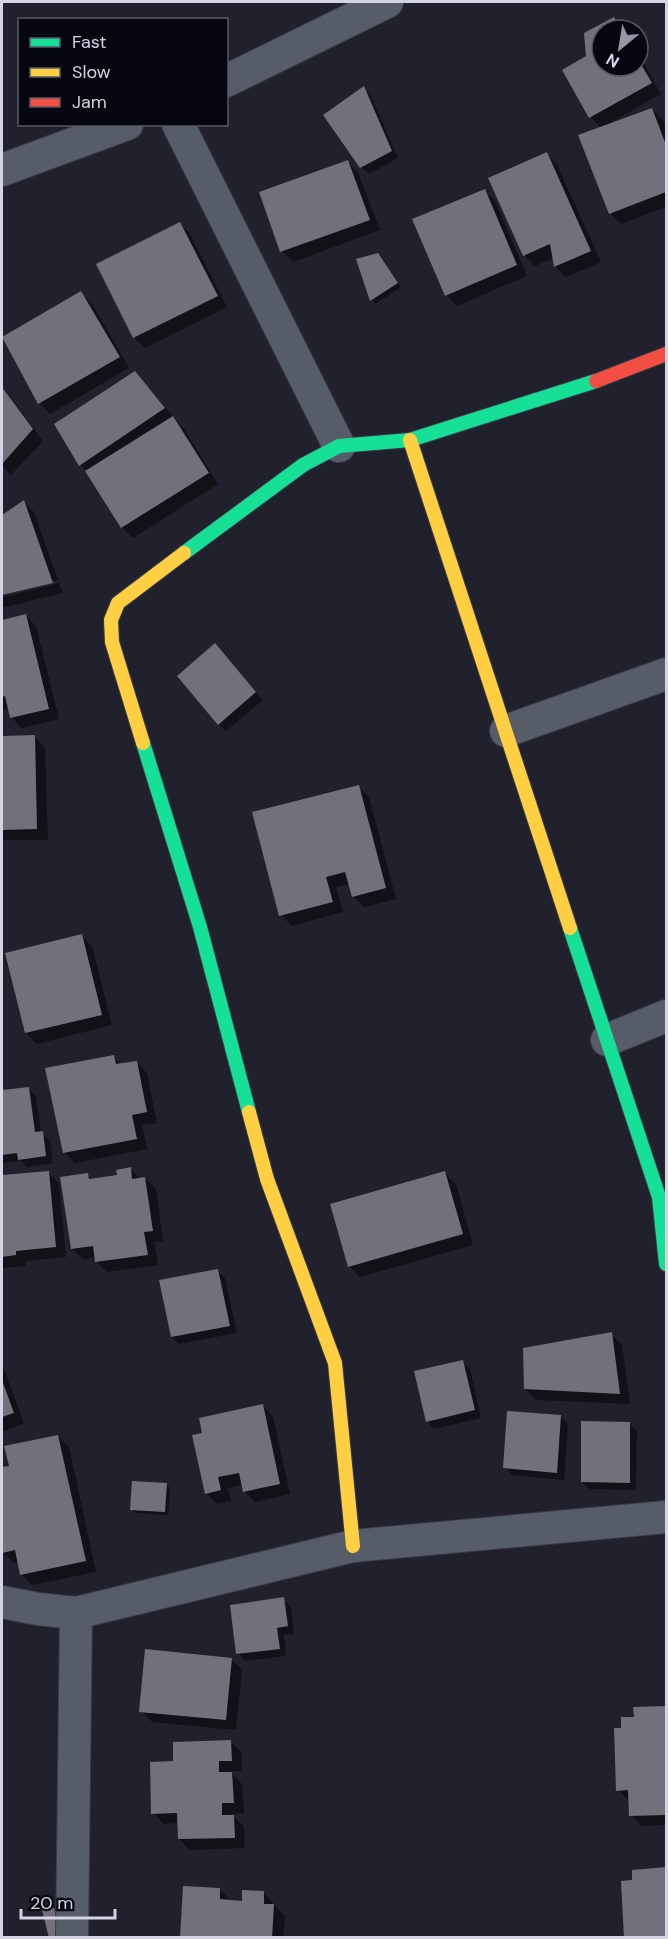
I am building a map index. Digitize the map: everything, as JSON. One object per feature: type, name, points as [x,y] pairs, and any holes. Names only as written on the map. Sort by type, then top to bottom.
[{"type":"street","points":[[228,80],[387,2]]},
{"type":"street","points":[[2,171],[122,126]]},
{"type":"street","points":[[179,126],[339,446]]},
{"type":"street","points":[[353,1546],[336,1363],[267,1179],[200,927],[119,667],[109,627],[111,615],[118,603],[303,465],[339,446],[410,440],[614,375],[666,354]]},
{"type":"street","points":[[410,440],[607,1040],[663,1196],[666,1264]]},
{"type":"street","points":[[506,731],[666,674]]},
{"type":"street","points":[[607,1040],[666,1016]]},
{"type":"street","points":[[2,1602],[38,1610],[76,1613],[353,1546],[666,1517]]},
{"type":"street","points":[[72,1938],[76,1613]]},
{"type":"building","points":[[590,30],[590,78],[649,78],[652,83],[589,118],[562,70],[586,56],[584,33]]},
{"type":"building","points":[[364,86],[392,151],[360,168],[323,115]]},
{"type":"building","points":[[652,108],[666,145],[666,192],[609,214],[578,135]]},
{"type":"building","points":[[547,152],[591,251],[554,267],[550,244],[523,256],[488,178]]},
{"type":"building","points":[[348,160],[370,220],[280,252],[259,192]]},
{"type":"building","points":[[485,189],[517,265],[445,296],[412,219]]},
{"type":"building","points":[[180,222],[218,296],[133,338],[96,264]]},
{"type":"building","points":[[378,253],[398,283],[370,301],[356,259]]},
{"type":"building","points":[[81,291],[120,357],[38,404],[2,337]]},
{"type":"building","points":[[135,371],[165,408],[79,466],[54,424]]},
{"type":"building","points":[[2,387],[33,429],[2,464]]},
{"type":"building","points":[[173,416],[209,473],[121,528],[85,471]]},
{"type":"building","points":[[24,500],[53,583],[2,595],[2,515]]},
{"type":"building","points":[[26,614],[49,709],[10,718],[5,696],[2,697],[2,620]]},
{"type":"building","points":[[215,643],[256,692],[218,725],[177,676]]},
{"type":"building","points":[[35,735],[37,829],[2,830],[2,736]]},
{"type":"building","points":[[359,785],[386,888],[352,897],[345,872],[326,877],[333,902],[279,916],[252,812]]},
{"type":"building","points":[[82,934],[102,1015],[25,1033],[5,953]]},
{"type":"building","points":[[114,1055],[116,1064],[137,1061],[147,1112],[132,1115],[137,1139],[63,1153],[45,1068]]},
{"type":"building","points":[[29,1087],[35,1132],[43,1131],[46,1156],[18,1160],[17,1153],[2,1155],[2,1090]]},
{"type":"building","points":[[131,1167],[132,1179],[145,1177],[153,1231],[144,1232],[148,1255],[95,1262],[93,1246],[71,1249],[60,1177],[88,1173],[89,1179],[117,1175],[116,1170]]},
{"type":"building","points":[[49,1171],[56,1247],[16,1251],[16,1255],[2,1257],[2,1175]]},
{"type":"building","points":[[445,1171],[463,1234],[348,1267],[330,1204]]},
{"type":"building","points":[[218,1269],[230,1326],[171,1337],[159,1280]]},
{"type":"building","points":[[612,1332],[620,1394],[524,1389],[523,1348]]},
{"type":"building","points":[[463,1360],[475,1410],[426,1422],[414,1371]]},
{"type":"building","points":[[2,1380],[14,1413],[2,1417]]},
{"type":"building","points":[[263,1404],[280,1484],[243,1492],[239,1473],[218,1477],[221,1490],[205,1494],[192,1435],[202,1433],[199,1418]]},
{"type":"building","points":[[507,1411],[561,1415],[557,1473],[503,1468]]},
{"type":"building","points":[[581,1421],[630,1422],[630,1483],[581,1482]]},
{"type":"building","points":[[58,1435],[86,1561],[20,1575],[15,1550],[2,1553],[2,1467],[9,1466],[4,1446]]},
{"type":"building","points":[[132,1481],[167,1483],[165,1512],[130,1510]]},
{"type":"building","points":[[284,1597],[288,1626],[277,1628],[280,1649],[236,1654],[230,1605]]},
{"type":"building","points":[[145,1649],[232,1658],[226,1720],[139,1712]]},
{"type":"building","points":[[666,1706],[666,1815],[629,1816],[628,1790],[616,1791],[614,1728],[621,1728],[621,1717],[634,1717],[633,1707]]},
{"type":"building","points":[[231,1740],[232,1761],[219,1761],[219,1772],[232,1772],[234,1803],[222,1803],[222,1815],[234,1815],[235,1838],[178,1839],[177,1813],[151,1814],[150,1762],[173,1761],[173,1742]]},
{"type":"building","points":[[666,1867],[666,1938],[624,1938],[621,1881],[632,1880],[632,1870]]},
{"type":"building","points":[[183,1886],[220,1888],[220,1899],[242,1901],[242,1890],[264,1891],[264,1904],[274,1904],[272,1938],[180,1938]]},
{"type":"building","points":[[54,1908],[61,1938],[49,1938],[42,1910]]},
{"type":"traffic: fast","points":[[184,553],[303,465],[339,446],[410,440],[596,381]]},
{"type":"traffic: fast","points":[[143,743],[200,927],[249,1112]]},
{"type":"traffic: fast","points":[[570,928],[659,1197],[666,1264]]},
{"type":"traffic: slow","points":[[410,440],[570,928]]},
{"type":"traffic: slow","points":[[143,743],[112,642],[111,620],[118,603],[184,553]]},
{"type":"traffic: slow","points":[[249,1112],[267,1179],[335,1363],[353,1546]]},
{"type":"traffic: jam","points":[[596,381],[666,354]]}]
